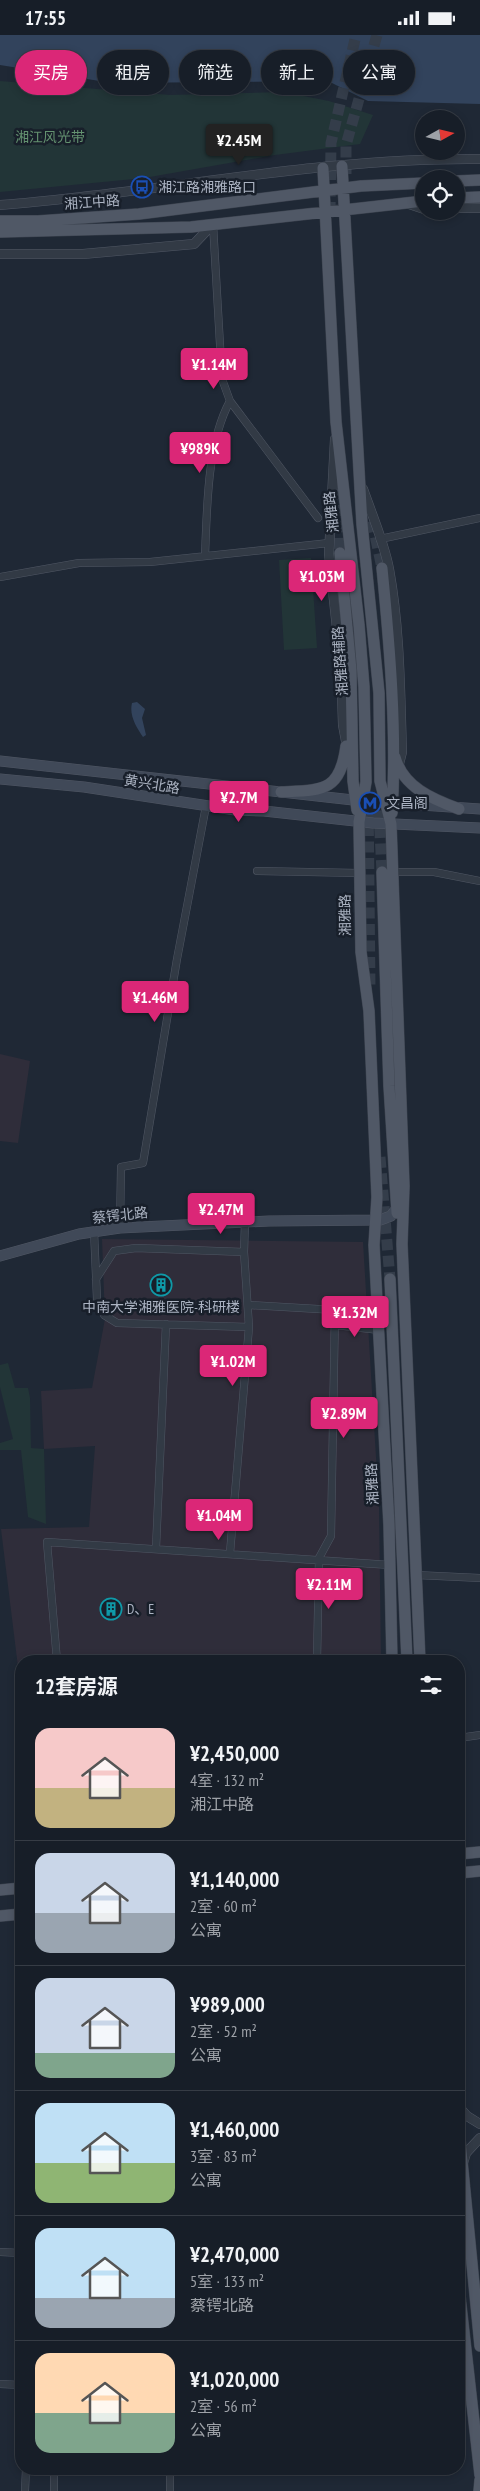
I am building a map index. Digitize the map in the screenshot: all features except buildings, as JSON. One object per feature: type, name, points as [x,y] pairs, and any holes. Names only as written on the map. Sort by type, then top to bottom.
[{"type":"main road","points":[[342,166],[362,524],[378,693],[380,781],[389,804],[391,824],[387,872],[388,1058],[397,1208],[402,1244]]},
{"type":"main road","name":"湘雅路","points":[[323,168],[336,422],[362,653],[366,781],[359,801],[361,952],[369,1011],[377,1197],[374,1245],[390,1565],[392,1655]]},
{"type":"main road","points":[[465,181],[480,180]]},
{"type":"main road","name":"湘江中路","points":[[0,221],[38,221],[139,214],[344,188],[415,184]]},
{"type":"main road","points":[[465,198],[480,197]]},
{"type":"main road","name":"湘江中路","points":[[0,232],[192,227],[325,210],[415,202]]},
{"type":"main road","points":[[340,553],[351,670],[353,781],[359,801]]},
{"type":"main road","points":[[382,568],[390,672],[393,748],[393,785],[389,804]]},
{"type":"main road","points":[[281,792],[319,789],[335,781],[343,767],[351,710]]},
{"type":"main road","points":[[393,748],[398,766],[407,780],[418,790],[459,809]]},
{"type":"main road","name":"黄兴北路","points":[[0,761],[359,801],[480,809]]},
{"type":"main road","name":"黄兴北路","points":[[0,779],[84,787],[206,806],[359,822],[480,829]]},
{"type":"main road","points":[[387,872],[404,1186],[402,1244],[420,1655]]},
{"type":"main road","points":[[376,1221],[386,1219],[397,1208],[404,1186]]},
{"type":"main road","name":"蔡锷北路","points":[[0,1256],[94,1231],[120,1228],[245,1222],[376,1221]]},
{"type":"main road","name":"湘雅路","points":[[390,1279],[407,1655]]},
{"type":"main road","points":[[465,1853],[480,1852]]},
{"type":"main road","points":[[465,1872],[480,1871]]},
{"type":"main road","points":[[0,1890],[15,1889]]},
{"type":"main road","points":[[0,1916],[15,1915]]},
{"type":"main road","points":[[465,2187],[480,2346]]},
{"type":"main road","points":[[465,2341],[480,2475]]},
{"type":"main road","points":[[479,2491],[480,2479]]},
{"type":"street","points":[[0,205],[72,200],[342,166],[480,159]]},
{"type":"street","name":"湘江中路","points":[[404,203],[415,206]]},
{"type":"street","points":[[465,208],[480,208]]},
{"type":"street","points":[[0,254],[83,254],[194,244],[212,224]]},
{"type":"street","points":[[212,224],[222,379],[230,401],[318,518]]},
{"type":"street","points":[[205,556],[214,453],[222,415],[230,401]]},
{"type":"street","name":"湘雅路辅路","points":[[336,422],[329,543],[346,744],[353,781]]},
{"type":"street","points":[[360,481],[389,568],[398,651],[402,752],[393,785]]},
{"type":"street","points":[[380,539],[480,518]]},
{"type":"street","points":[[0,577],[79,563],[150,561],[329,543]]},
{"type":"street","points":[[120,1228],[121,1167],[143,1163],[177,959],[206,806]]},
{"type":"street","points":[[257,871],[359,873]]},
{"type":"street","points":[[387,872],[434,872],[480,881]]},
{"type":"street","points":[[230,1553],[249,1327],[244,1252],[245,1222]]},
{"type":"street","points":[[94,1231],[97,1299],[104,1315],[117,1323],[249,1327]]},
{"type":"street","points":[[96,1280],[114,1251],[136,1248],[244,1252]]},
{"type":"street","points":[[249,1305],[335,1310],[331,1536],[319,1559],[317,1655]]},
{"type":"street","points":[[156,1548],[166,1324]]},
{"type":"street","points":[[334,1325],[379,1329]]},
{"type":"street","points":[[56,1655],[47,1542],[390,1565]]},
{"type":"street","points":[[416,1575],[480,1578]]},
{"type":"street","points":[[465,1737],[480,1735]]},
{"type":"street","points":[[465,2114],[480,2124]]},
{"type":"street","points":[[465,2157],[466,2153],[480,2138]]},
{"type":"street","points":[[0,2252],[15,2253]]},
{"type":"street","points":[[0,2384],[15,2385]]},
{"type":"street","points":[[25,2491],[26,2475]]},
{"type":"street","points":[[54,2475],[54,2491]]},
{"type":"street","points":[[170,2475],[170,2491]]},
{"type":"shaded area","points":[[0,1054],[30,1061],[18,1143],[0,1141]]},
{"type":"shaded area","points":[[102,1239],[363,1242],[379,1507],[381,1655],[17,1655],[1,1529],[89,1527],[95,1446],[44,1449],[41,1391],[92,1388],[105,1319]]},
{"type":"green space","name":"湘江风光带","points":[[0,81],[15,82],[15,95],[87,95],[87,88],[97,89],[97,95],[251,95],[251,93],[261,93],[261,95],[298,95],[329,101],[373,115],[360,144],[275,155],[144,178],[0,192]]},
{"type":"green space","points":[[311,558],[317,648],[284,650],[279,560]]},
{"type":"green space","points":[[8,1363],[15,1388],[28,1388],[31,1448],[44,1449],[46,1524],[28,1517],[21,1450],[0,1450],[0,1443],[13,1439],[0,1387],[0,1365]]},
{"type":"water","points":[[0,35],[480,35],[480,104],[368,101],[356,95],[415,95],[415,50],[343,50],[343,88],[333,84],[333,50],[261,50],[261,82],[251,82],[251,50],[179,50],[179,82],[169,82],[169,50],[97,50],[97,81],[87,79],[87,50],[15,50],[15,67],[0,65]]},
{"type":"water","points":[[137,702],[145,709],[142,718],[146,735],[143,737],[131,712],[132,703]]},
{"type":"tunnel","points":[[330,213],[331,143],[356,35]]},
{"type":"tunnel","points":[[346,174],[346,145],[377,35]]},
{"type":"tunnel","points":[[338,472],[340,553]]},
{"type":"tunnel","points":[[372,521],[382,568]]},
{"type":"tunnel","points":[[368,792],[370,989]]},
{"type":"tunnel","points":[[378,794],[382,872]]},
{"type":"tunnel","points":[[380,1157],[390,1279]]},
{"type":"place","name":"湘江路湘雅路口","points":[[142,187]]},
{"type":"place","name":"文昌阁","points":[[370,803]]},
{"type":"place","name":"中南大学湘雅医院-科研楼","points":[[161,1285]]},
{"type":"place","name":"D、E","points":[[111,1609]]}]
